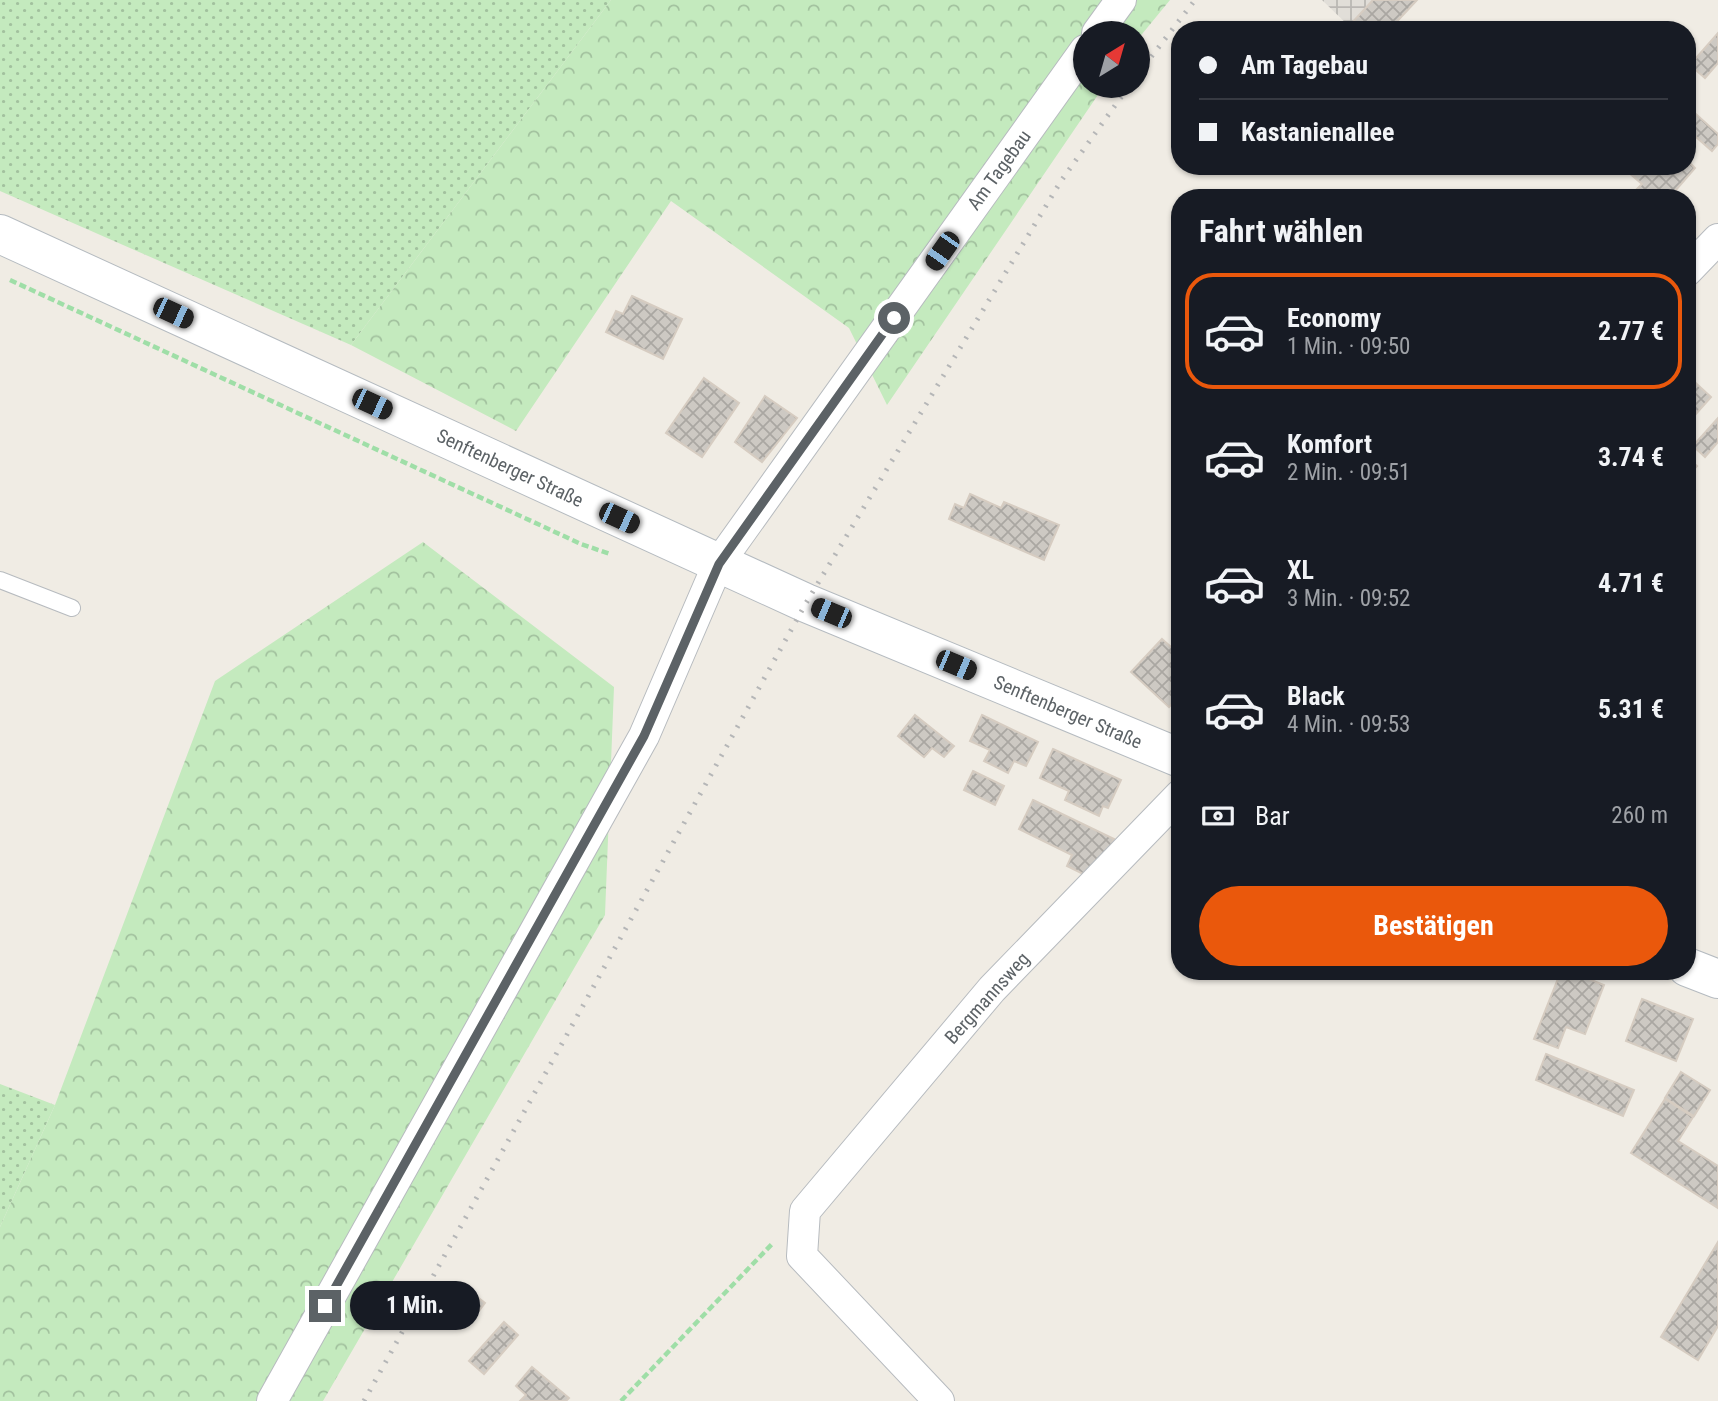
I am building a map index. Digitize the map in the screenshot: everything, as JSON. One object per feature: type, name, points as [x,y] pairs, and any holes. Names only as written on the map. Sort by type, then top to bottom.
[{"type":"street","points":[[1106,21],[1121,0]]},
{"type":"street","name":"Am Tagebau","points":[[272,1401],[644,736],[719,564],[1073,67]]},
{"type":"street","name":"Senftenberger Straße","points":[[0,234],[806,603],[1171,754]]},
{"type":"street","points":[[1696,262],[1718,239]]},
{"type":"street","name":"Bergmannsweg","points":[[805,1211],[992,989],[1171,804]]},
{"type":"street","points":[[1696,970],[1718,979]]},
{"type":"street","points":[[805,1211],[803,1256],[939,1401]]},
{"type":"lane","points":[[0,580],[72,608]]},
{"type":"path","points":[[621,1401],[805,1211]]},
{"type":"shaded area","points":[[1322,0],[1417,0],[1372,21],[1344,21]]},
{"type":"green space","points":[[0,0],[611,0],[351,345],[0,191]]},
{"type":"green space","points":[[611,0],[1170,0],[1150,24],[1150,21],[1073,21],[1073,98],[1096,98],[887,405],[849,328],[671,201],[516,431],[351,345]]},
{"type":"green space","points":[[423,542],[614,687],[605,915],[323,1401],[0,1401],[0,1227],[55,1105],[215,681]]},
{"type":"green space","points":[[0,1084],[55,1105],[0,1227]]},
{"type":"building","points":[[1373,0],[1417,0],[1397,21],[1354,21]]},
{"type":"building","points":[[1718,33],[1718,63],[1705,78],[1696,70],[1696,58]]},
{"type":"building","points":[[1696,114],[1718,134],[1718,144],[1712,151],[1696,137]]},
{"type":"building","points":[[1631,175],[1689,175],[1677,189],[1637,189],[1642,184]]},
{"type":"building","points":[[632,296],[682,319],[663,359],[606,332],[616,311],[623,314]]},
{"type":"building","points":[[704,378],[739,403],[702,457],[666,433]]},
{"type":"building","points":[[1696,383],[1711,397],[1696,414]]},
{"type":"building","points":[[765,396],[797,418],[762,462],[735,442]]},
{"type":"building","points":[[1718,418],[1718,442],[1705,457],[1696,449],[1696,443]]},
{"type":"building","points":[[970,494],[1001,508],[1004,502],[1059,525],[1044,560],[949,519],[955,504],[964,508]]},
{"type":"building","points":[[1162,639],[1171,647],[1171,705],[1169,707],[1131,672]]},
{"type":"building","points":[[915,715],[954,746],[944,757],[932,748],[924,757],[898,736]]},
{"type":"building","points":[[982,715],[1038,742],[1026,766],[1014,761],[1008,773],[984,761],[990,750],[970,741]]},
{"type":"building","points":[[1053,749],[1121,780],[1108,808],[1103,806],[1099,816],[1065,800],[1069,791],[1040,778]]},
{"type":"building","points":[[973,771],[1004,786],[995,805],[964,790]]},
{"type":"building","points":[[1033,800],[1114,839],[1099,870],[1087,876],[1067,866],[1072,855],[1019,829]]},
{"type":"building","points":[[1557,980],[1592,980],[1604,985],[1585,1034],[1566,1027],[1558,1048],[1534,1039]]},
{"type":"building","points":[[1642,999],[1693,1019],[1676,1061],[1626,1041]]},
{"type":"building","points":[[1546,1054],[1634,1090],[1623,1116],[1536,1080]]},
{"type":"building","points":[[1681,1072],[1710,1090],[1694,1116],[1665,1098]]},
{"type":"building","points":[[1665,1099],[1693,1117],[1678,1141],[1718,1166],[1718,1208],[1631,1153]]},
{"type":"building","points":[[1718,1242],[1718,1326],[1698,1360],[1661,1337]]},
{"type":"building","points":[[467,1289],[485,1303],[475,1316],[457,1302]]},
{"type":"building","points":[[504,1322],[518,1335],[484,1374],[469,1361]]},
{"type":"building","points":[[532,1367],[569,1398],[566,1401],[520,1401],[526,1395],[516,1386]]},
{"type":"railway","points":[[1179,21],[1195,0]]},
{"type":"railway","points":[[1150,58],[1171,31]]},
{"type":"railway","points":[[364,1401],[806,603],[1061,181],[1120,98]]},
{"type":"route","points":[[325,1306],[644,736],[719,564],[894,318]]}]
